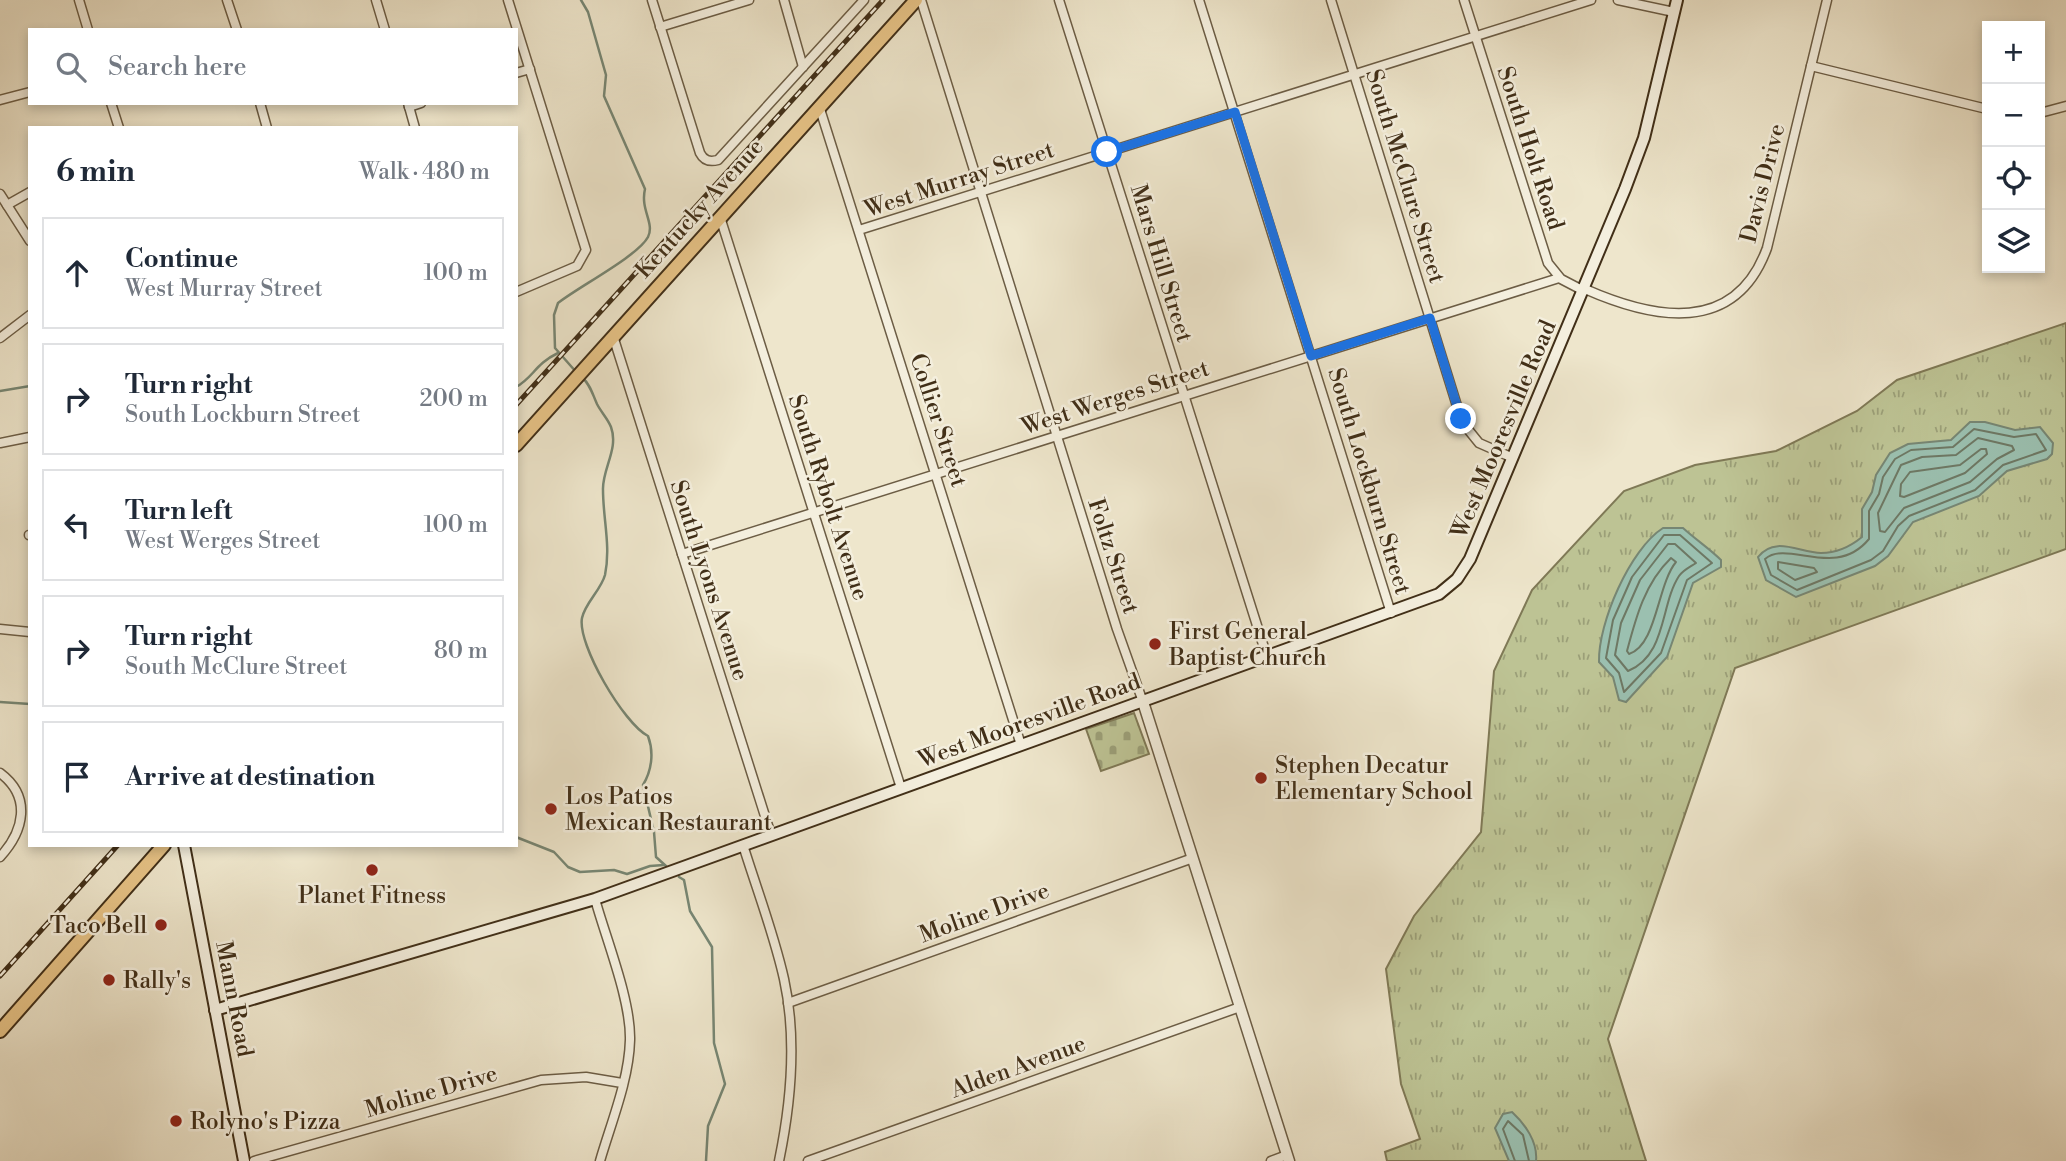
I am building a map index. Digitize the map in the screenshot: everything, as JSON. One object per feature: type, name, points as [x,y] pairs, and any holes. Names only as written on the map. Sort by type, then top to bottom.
[{"type":"main road","name":"Kentucky Avenue","points":[[518,443],[819,106],[918,0]]},
{"type":"main road","name":"West Mooresville Road","points":[[215,1010],[595,899],[1391,614],[1439,594],[1461,574],[1471,559],[1585,290],[1644,138],[1677,0]]},
{"type":"main road","points":[[0,1031],[162,847]]},
{"type":"main road","name":"Mann Road","points":[[184,847],[244,1161]]},
{"type":"street","points":[[79,0],[87,28]]},
{"type":"street","points":[[227,0],[236,28]]},
{"type":"street","points":[[376,0],[384,28]]},
{"type":"street","points":[[508,0],[517,28]]},
{"type":"street","points":[[652,0],[700,153],[709,161],[718,160],[864,0]]},
{"type":"street","points":[[660,27],[749,0]]},
{"type":"street","points":[[784,0],[803,66]]},
{"type":"street","name":"Foltz Street","points":[[918,0],[1288,1158]]},
{"type":"street","name":"Mars Hill Street","points":[[1059,0],[1267,657]]},
{"type":"street","name":"South Lockburn Street","points":[[1199,0],[1391,614]]},
{"type":"street","name":"South McClure Street","points":[[1331,0],[1463,424],[1479,443],[1513,458]]},
{"type":"street","name":"South Holt Road","points":[[1464,0],[1543,249],[1550,267],[1559,278]]},
{"type":"street","name":"West Murray Street","points":[[859,230],[1591,0]]},
{"type":"street","points":[[1618,0],[1674,12]]},
{"type":"street","name":"Davis Drive","points":[[1585,290],[1625,306],[1674,315],[1717,306],[1742,288],[1759,266],[1768,248],[1827,0]]},
{"type":"street","points":[[518,31],[586,250],[583,260],[577,266],[518,291]]},
{"type":"street","points":[[1811,66],[1982,108]]},
{"type":"street","points":[[518,72],[530,69]]},
{"type":"street","points":[[0,100],[28,93]]},
{"type":"street","points":[[112,105],[118,126]]},
{"type":"street","points":[[261,105],[266,126]]},
{"type":"street","points":[[408,105],[414,126]]},
{"type":"street","name":"Collier Street","points":[[819,106],[1021,745]]},
{"type":"street","points":[[2045,112],[2066,106]]},
{"type":"street","points":[[7,205],[28,193]]},
{"type":"street","points":[[0,194],[28,238]]},
{"type":"street","name":"South Rybolt Avenue","points":[[720,216],[901,788]]},
{"type":"street","points":[[1559,278],[1585,290]]},
{"type":"street","name":"West Werges Street","points":[[682,554],[1559,278]]},
{"type":"street","points":[[0,338],[28,317]]},
{"type":"street","name":"South Lyons Avenue","points":[[613,336],[771,835]]},
{"type":"street","points":[[0,443],[28,437]]},
{"type":"street","points":[[0,629],[28,632]]},
{"type":"street","points":[[0,773],[17,791],[26,810],[18,833],[0,857]]},
{"type":"street","points":[[743,845],[780,962],[788,1003],[790,1075],[779,1161]]},
{"type":"street","name":"Moline Drive","points":[[788,1003],[1193,858]]},
{"type":"street","points":[[595,899],[629,1025],[629,1049],[622,1083],[600,1161]]},
{"type":"street","name":"Alden Avenue","points":[[808,1161],[1240,1007]]},
{"type":"street","name":"Moline Drive","points":[[254,1161],[541,1080],[586,1077],[622,1083]]},
{"type":"street","points":[[1271,1161],[1288,1158]]},
{"type":"green space","points":[[2066,323],[2066,549],[1735,668],[1608,1039],[1646,1161],[1387,1161],[1385,1152],[1420,1139],[1401,1084],[1386,969],[1414,916],[1481,832],[1494,671],[1532,590],[1624,491],[1695,465],[1776,451],[1857,411],[1897,380]]},
{"type":"green space","points":[[1134,713],[1149,754],[1101,771],[1086,729]]},
{"type":"water","points":[[1970,422],[1985,422],[2015,430],[2040,427],[2053,443],[2052,454],[2047,459],[2007,471],[1979,496],[1913,522],[1888,556],[1875,566],[1796,597],[1766,580],[1758,557],[1772,547],[1827,553],[1843,548],[1862,537],[1862,509],[1872,492],[1876,475],[1890,453],[1908,444],[1951,440]]},
{"type":"water","points":[[1663,528],[1683,528],[1721,560],[1721,567],[1693,583],[1667,657],[1626,702],[1619,700],[1613,677],[1599,662],[1600,646],[1610,608],[1628,569],[1639,552]]},
{"type":"water","points":[[1512,1112],[1530,1134],[1536,1161],[1509,1161],[1495,1128],[1503,1114]]},
{"type":"waterway","points":[[577,373],[555,348],[554,315],[558,303],[633,253],[650,232],[644,203],[645,189],[604,96],[606,75],[588,12],[581,0]]},
{"type":"waterway","points":[[518,385],[558,353]]},
{"type":"waterway","points":[[582,377],[610,424],[613,435],[612,451],[603,482],[607,554],[605,575],[584,612],[582,630],[594,664],[615,700],[638,729],[648,736],[651,761],[643,785],[654,832],[656,857],[666,866]]},
{"type":"waterway","points":[[0,391],[28,386]]},
{"type":"waterway","points":[[0,702],[28,704]]},
{"type":"waterway","points":[[518,838],[554,852],[568,867],[580,872],[614,870],[627,874],[650,866],[664,865]]},
{"type":"waterway","points":[[679,877],[684,880],[690,911],[712,947],[714,1043],[725,1084],[708,1126],[706,1161]]},
{"type":"railway","points":[[518,403],[883,0]]},
{"type":"railway","points":[[0,976],[116,847]]},
{"type":"place","name":"First General Baptist Church","points":[[1155,644]]},
{"type":"place","name":"Stephen Decatur Elementary School","points":[[1261,778]]},
{"type":"place","name":"Los Patios Mexican Restaurant","points":[[551,809]]},
{"type":"place","name":"Planet Fitness","points":[[372,870]]},
{"type":"place","name":"Taco Bell","points":[[161,925]]},
{"type":"place","name":"Rally's","points":[[109,980]]},
{"type":"place","name":"Rolyno's Pizza","points":[[176,1121]]},
{"type":"route","points":[[1107,152],[1235,112],[1311,356],[1430,318],[1461,419]]}]
